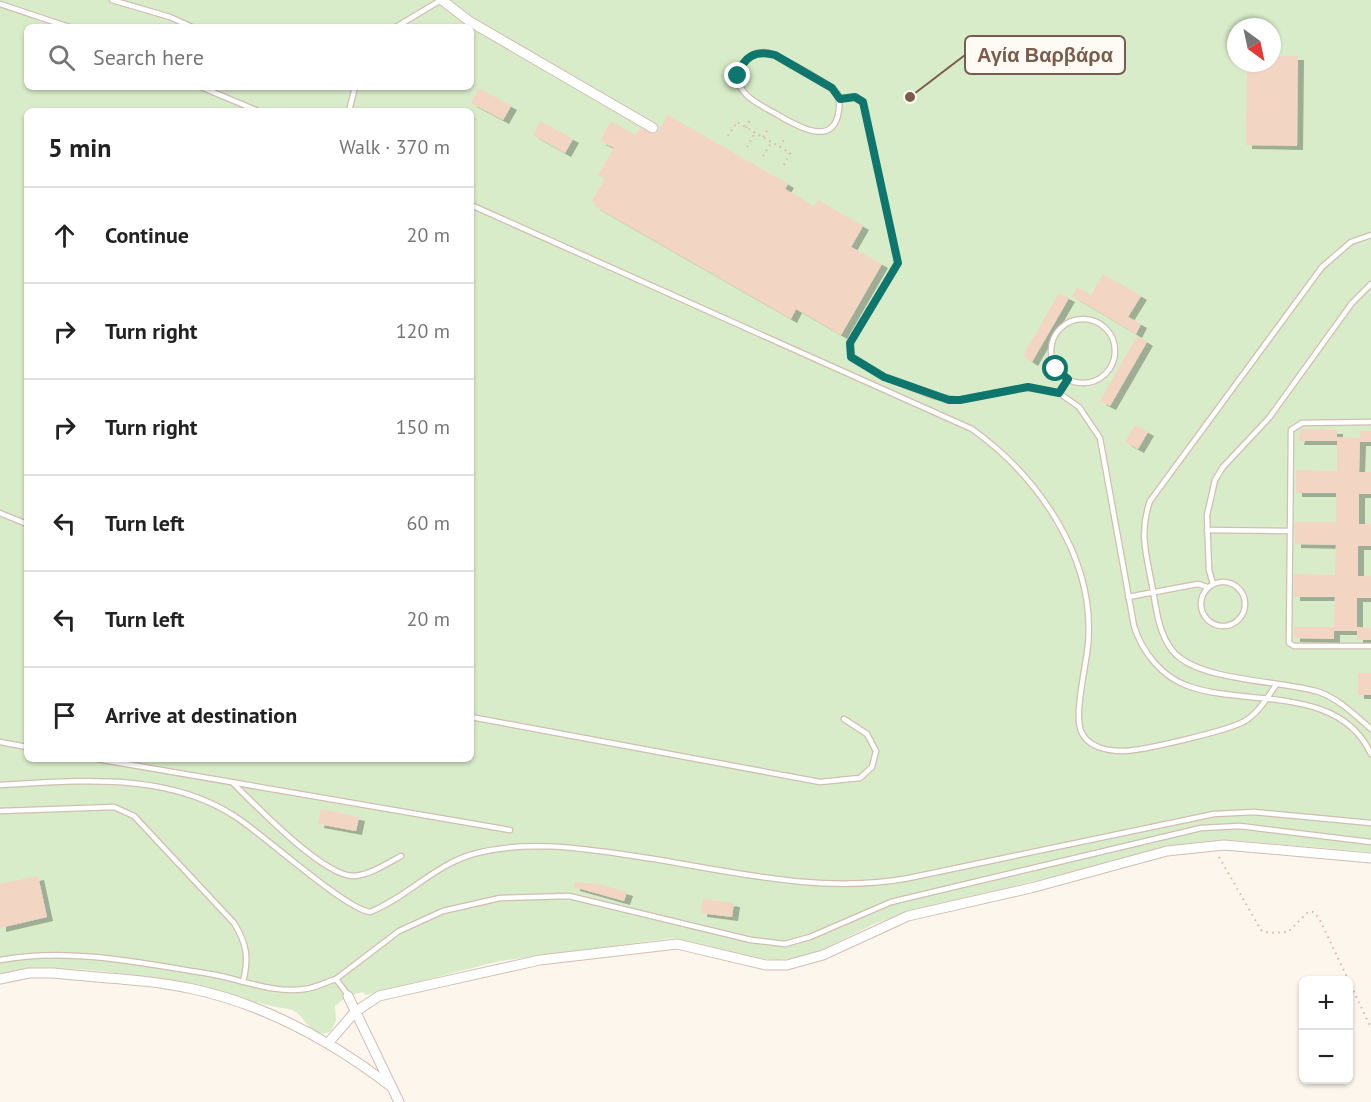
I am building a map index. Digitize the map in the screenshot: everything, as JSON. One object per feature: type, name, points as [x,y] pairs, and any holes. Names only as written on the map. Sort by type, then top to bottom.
[{"type":"street","points":[[441,0],[469,21],[653,128]]},
{"type":"street","points":[[329,1042],[355,1012],[379,996],[540,960],[677,944],[766,965],[807,961],[909,916],[1031,888],[1167,852],[1214,846],[1371,858]]},
{"type":"street","points":[[0,980],[29,973],[53,973],[193,989],[261,1009],[329,1042],[389,1085]]},
{"type":"street","points":[[348,996],[399,1102]]},
{"type":"lane","points":[[112,0],[170,17],[185,24]]},
{"type":"lane","points":[[401,24],[441,0]]},
{"type":"lane","points":[[0,4],[60,24]]},
{"type":"lane","points":[[765,52],[775,55],[832,88],[840,99],[839,111],[832,125],[824,131],[806,131],[747,97],[742,90],[738,76],[741,66],[748,57],[765,52]]},
{"type":"lane","points":[[208,90],[251,108]]},
{"type":"lane","points":[[350,108],[354,90]]},
{"type":"lane","points":[[840,99],[855,97],[863,102],[898,263],[850,343],[851,357],[884,377],[949,400],[1028,387],[1059,393],[1079,407],[1090,418],[1101,438],[1128,597],[1138,639],[1161,669],[1188,686],[1268,697],[1319,708],[1347,725],[1371,754]]},
{"type":"lane","points":[[474,206],[972,429],[994,445],[1032,482],[1062,530],[1075,561],[1088,613],[1089,640],[1077,717],[1080,730],[1090,743],[1101,748],[1124,751],[1219,731],[1244,722],[1276,685]]},
{"type":"lane","points":[[1371,235],[1351,242],[1322,267],[1150,501],[1142,532],[1160,628],[1173,651],[1192,666],[1317,692],[1332,698],[1371,729]]},
{"type":"lane","points":[[1213,584],[1209,570],[1207,530],[1209,498],[1223,467],[1257,434],[1352,303],[1371,284]]},
{"type":"lane","points":[[1083,319],[1098,322],[1113,340],[1113,363],[1098,380],[1083,383],[1068,379],[1053,362],[1053,339],[1068,322],[1083,319]]},
{"type":"lane","points":[[1059,393],[1068,379]]},
{"type":"lane","points":[[1371,422],[1302,423],[1291,430],[1288,531],[1290,643],[1294,646],[1371,646]]},
{"type":"lane","points":[[0,513],[24,523]]},
{"type":"lane","points":[[1207,530],[1288,531]]},
{"type":"lane","points":[[1231,583],[1241,591],[1244,609],[1238,620],[1220,626],[1209,621],[1200,604],[1207,588],[1213,584],[1231,583]]},
{"type":"lane","points":[[1128,597],[1153,590],[1198,584],[1207,588]]},
{"type":"lane","points":[[474,718],[820,782],[860,778],[873,767],[876,751],[867,734],[844,719]]},
{"type":"lane","points":[[0,742],[24,746]]},
{"type":"lane","points":[[114,762],[510,830]]},
{"type":"lane","points":[[0,785],[90,782],[151,785],[181,791],[236,817],[346,901],[370,912],[459,860],[476,854],[522,847],[545,845],[584,848],[809,883],[864,885],[909,878],[1214,814],[1254,812],[1371,823]]},
{"type":"lane","points":[[233,783],[304,849],[343,874],[355,876],[401,856]]},
{"type":"lane","points":[[0,811],[114,807],[134,816],[234,923],[246,942],[248,963],[243,982]]},
{"type":"lane","points":[[0,960],[39,954],[86,956],[271,988],[306,989],[336,979],[399,931],[443,911],[500,898],[569,896],[751,940],[784,944],[810,937],[891,902],[1201,828],[1240,826],[1371,842]]},
{"type":"lane","points":[[336,979],[348,996]]},
{"type":"path","points":[[746,128],[751,118]]},
{"type":"path","points":[[728,136],[736,122],[763,137],[790,153],[783,167]]},
{"type":"path","points":[[763,137],[768,129]]},
{"type":"path","points":[[747,147],[755,133]]},
{"type":"path","points":[[780,147],[785,138]]},
{"type":"path","points":[[763,156],[771,142]]},
{"type":"path","points":[[1214,846],[1261,930],[1269,933],[1288,932],[1308,912],[1313,912],[1319,918],[1371,1028]]},
{"type":"green space","points":[[0,0],[1371,0],[1371,852],[1230,840],[1197,842],[914,910],[874,924],[807,957],[777,960],[754,958],[673,938],[500,961],[366,995],[363,992],[348,996],[335,1006],[336,1021],[330,1032],[324,1033],[315,1031],[297,1013],[290,1010],[137,976],[62,969],[28,970],[0,976]]},
{"type":"building","points":[[1281,56],[1298,56],[1297,146],[1246,145],[1247,72],[1281,72]]},
{"type":"building","points":[[479,88],[511,106],[503,120],[471,103]]},
{"type":"building","points":[[668,115],[788,184],[785,189],[814,206],[818,200],[863,226],[851,247],[882,264],[841,335],[796,309],[791,319],[594,206],[596,203],[592,201],[605,179],[598,175],[614,148],[600,141],[611,121],[635,135],[640,128],[656,135]]},
{"type":"building","points":[[540,121],[573,139],[565,153],[533,135]]},
{"type":"building","points":[[1103,274],[1141,296],[1128,317],[1141,324],[1136,334],[1072,296],[1077,287],[1091,295]]},
{"type":"building","points":[[1059,293],[1069,298],[1032,362],[1023,356]]},
{"type":"building","points":[[1137,336],[1147,342],[1110,406],[1100,401]]},
{"type":"building","points":[[1135,425],[1148,432],[1138,449],[1125,442]]},
{"type":"building","points":[[1301,429],[1337,430],[1337,441],[1298,441]]},
{"type":"building","points":[[1360,431],[1371,431],[1371,442],[1360,442],[1359,472],[1371,472],[1371,494],[1359,494],[1359,524],[1371,524],[1371,546],[1358,546],[1358,576],[1371,576],[1371,598],[1357,598],[1357,627],[1371,628],[1371,640],[1357,640],[1357,631],[1334,631],[1334,639],[1294,638],[1294,627],[1334,627],[1335,597],[1294,597],[1294,574],[1335,575],[1336,545],[1295,544],[1295,522],[1336,522],[1336,493],[1296,493],[1296,470],[1337,471],[1337,437],[1360,438]]},
{"type":"building","points":[[1358,673],[1371,673],[1371,695],[1358,695]]},
{"type":"building","points":[[321,809],[359,817],[356,831],[318,824]]},
{"type":"building","points":[[38,876],[47,917],[0,928],[0,884]]},
{"type":"building","points":[[575,882],[598,884],[627,892],[624,901],[574,887]]},
{"type":"building","points":[[703,899],[734,903],[732,917],[701,913]]},
{"type":"place","name":"Αγία Βαρβάρα","points":[[910,97]]},
{"type":"route","points":[[738,76],[741,66],[748,57],[765,52],[775,55],[832,88],[840,99],[855,97],[860,98],[863,102],[898,263],[850,343],[851,357],[859,364],[884,377],[949,400],[1028,387],[1059,393],[1068,379],[1056,369]]}]
